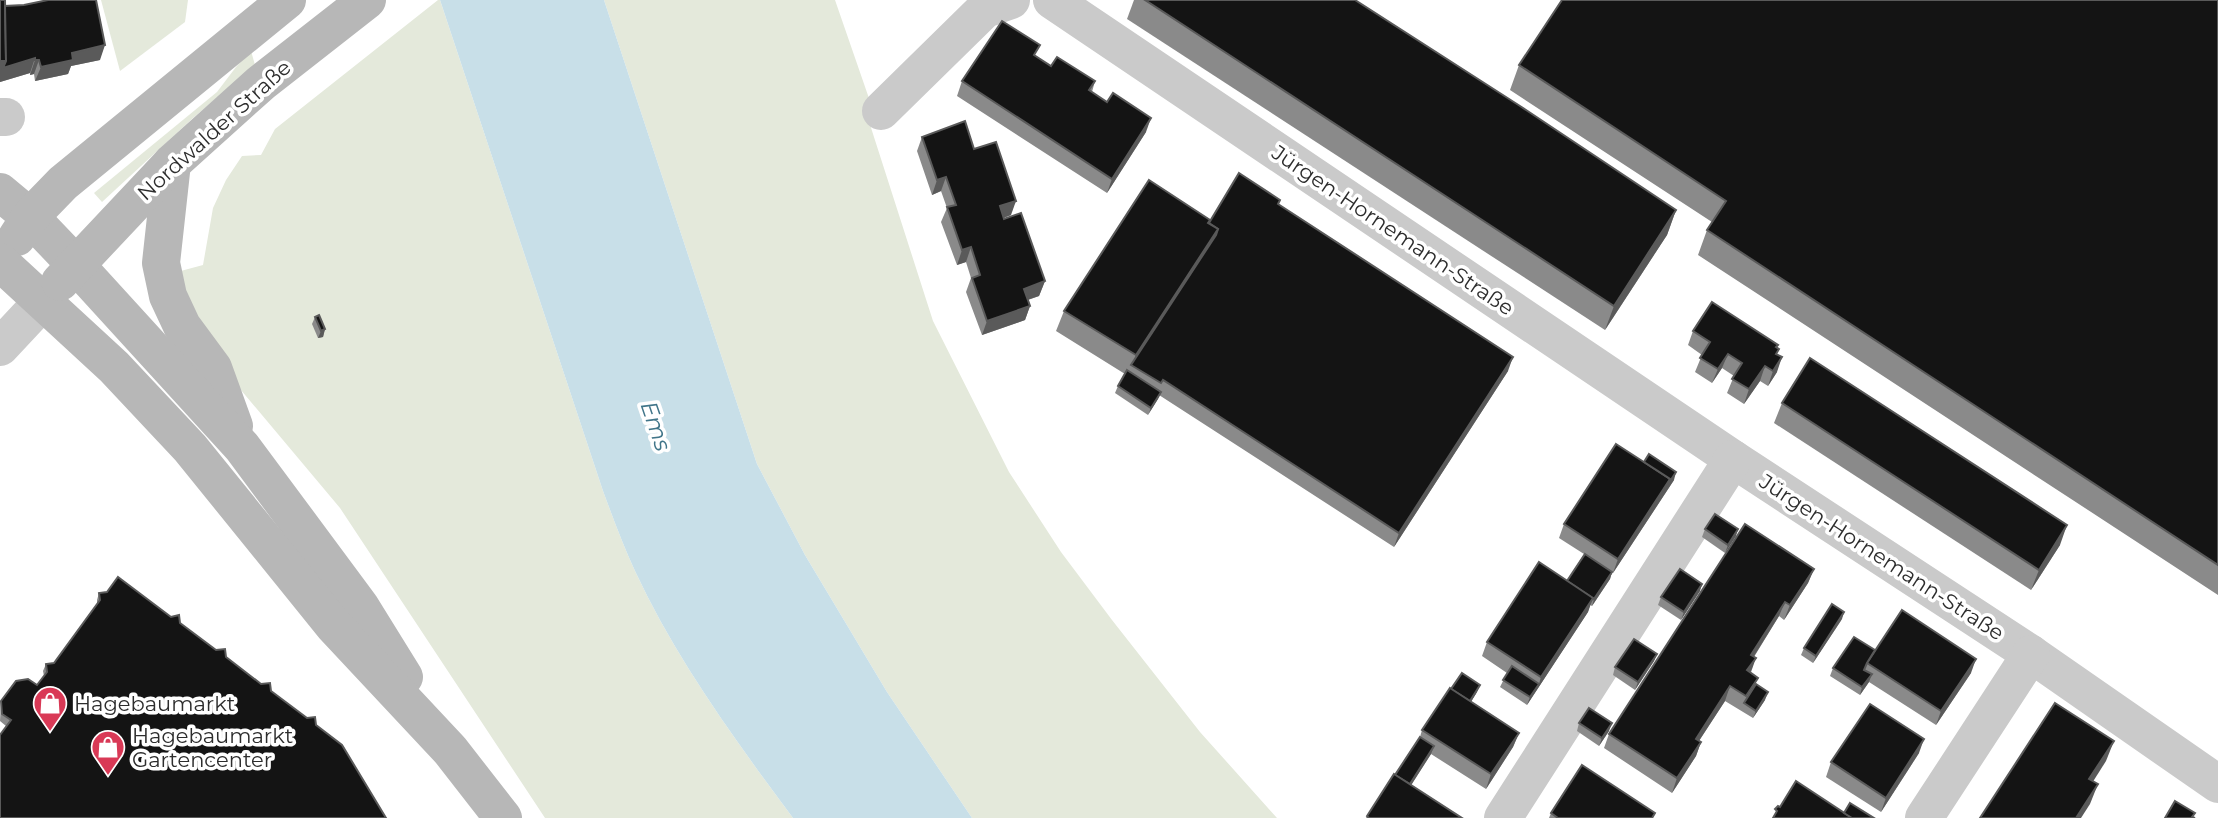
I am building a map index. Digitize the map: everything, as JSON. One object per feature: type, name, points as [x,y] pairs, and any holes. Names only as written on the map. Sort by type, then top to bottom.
[{"type":"main road","points":[[287,0],[63,183],[30,217],[0,262],[114,367],[190,448],[334,626],[450,750],[503,818]]},
{"type":"main road","name":"Nordwalder Straße","points":[[43,301],[172,163],[261,83],[366,0]]},
{"type":"main road","points":[[172,163],[162,263],[168,296],[182,326],[213,368],[242,446]]},
{"type":"main road","points":[[0,192],[30,217],[75,264],[242,446],[360,606],[450,750]]},
{"type":"street","points":[[881,111],[985,9],[1012,0]]},
{"type":"street","name":"Jürgen-Hornemann-Straße","points":[[1052,0],[1733,460],[2031,654],[2218,783]]},
{"type":"street","points":[[0,347],[43,301]]},
{"type":"street","points":[[1503,818],[1733,460]]},
{"type":"street","points":[[1924,818],[2031,654]]},
{"type":"shaded area","points":[[101,0],[188,0],[185,22],[120,71]]},
{"type":"shaded area","points":[[438,0],[603,491],[631,561],[651,604],[688,667],[728,729],[793,818],[545,818],[340,508],[204,346],[177,272],[203,265],[213,208],[226,180],[242,156],[261,155],[275,129]]},
{"type":"shaded area","points":[[604,0],[835,0],[872,107],[865,109],[933,321],[1009,472],[1061,552],[1112,620],[1200,732],[1277,818],[972,818],[887,692],[805,555],[757,464]]},
{"type":"shaded area","points":[[251,51],[255,65],[102,202],[94,193],[217,92]]},
{"type":"water","name":"Ems","points":[[440,0],[604,0],[757,464],[805,555],[887,692],[972,818],[793,818],[708,698],[651,604],[614,521]]},
{"type":"building","points":[[0,0],[5,0],[6,61],[0,61]]},
{"type":"building","points":[[48,0],[96,0],[105,45],[72,53],[73,60],[41,67],[39,60],[35,58],[3,68],[6,61],[5,6]]},
{"type":"building","points":[[1145,0],[1355,0],[1676,210],[1614,306]]},
{"type":"building","points":[[1562,0],[2218,0],[2218,565],[1707,230],[1726,201],[1519,65]]},
{"type":"building","points":[[1002,21],[1040,45],[1034,55],[1051,66],[1057,57],[1095,81],[1089,90],[1107,102],[1113,93],[1151,118],[1112,179],[962,81]]},
{"type":"building","points":[[965,121],[974,149],[996,142],[1016,201],[1000,206],[1004,219],[1021,213],[1045,281],[1024,289],[1030,306],[987,321],[972,278],[980,275],[971,247],[962,250],[947,207],[956,205],[946,177],[937,180],[922,137]]},
{"type":"building","points":[[1239,173],[1280,200],[1278,204],[1513,357],[1399,533],[1163,380],[1161,383],[1131,365],[1216,235],[1218,229],[1209,223]]},
{"type":"building","points":[[1149,180],[1210,220],[1208,223],[1218,229],[1136,355],[1064,311]]},
{"type":"building","points":[[1712,302],[1778,345],[1776,354],[1782,357],[1773,371],[1765,366],[1749,389],[1732,379],[1742,363],[1728,354],[1718,369],[1700,358],[1710,342],[1693,331]]},
{"type":"building","points":[[319,315],[325,329],[321,331],[315,317]]},
{"type":"building","points":[[1810,358],[2067,525],[2039,570],[1782,403]]},
{"type":"building","points":[[1127,370],[1161,392],[1151,408],[1118,386]]},
{"type":"building","points":[[1616,444],[1670,479],[1618,559],[1564,524]]},
{"type":"building","points":[[1649,454],[1676,472],[1667,486],[1670,479],[1644,462]]},
{"type":"building","points":[[1715,514],[1738,529],[1728,545],[1705,529]]},
{"type":"building","points":[[1745,524],[1814,569],[1790,605],[1785,602],[1751,655],[1756,658],[1747,670],[1758,678],[1746,696],[1730,686],[1696,739],[1701,742],[1677,778],[1609,734]]},
{"type":"building","points":[[1585,554],[1612,572],[1594,599],[1567,581]]},
{"type":"building","points":[[1539,562],[1593,598],[1541,677],[1487,642]]},
{"type":"building","points":[[1680,569],[1702,584],[1684,612],[1661,597]]},
{"type":"building","points":[[118,577],[171,617],[179,615],[180,623],[216,650],[225,649],[226,657],[261,684],[270,683],[271,691],[307,718],[315,717],[316,725],[342,745],[386,818],[0,818],[0,735],[11,720],[2,714],[1,701],[16,681],[28,679],[37,685],[47,672],[46,664],[54,663],[100,600],[99,593],[107,592]]},
{"type":"building","points":[[1832,604],[1844,612],[1816,656],[1804,648]]},
{"type":"building","points":[[1902,610],[1976,659],[1941,711],[1867,663]]},
{"type":"building","points":[[1854,637],[1875,650],[1864,670],[1872,674],[1862,687],[1833,668]]},
{"type":"building","points":[[1634,639],[1657,654],[1638,682],[1615,667]]},
{"type":"building","points":[[1512,666],[1539,684],[1530,697],[1503,680]]},
{"type":"building","points":[[1462,673],[1480,685],[1470,701],[1451,689]]},
{"type":"building","points":[[1756,684],[1768,692],[1756,711],[1744,703]]},
{"type":"building","points":[[1450,688],[1519,733],[1491,774],[1422,730]]},
{"type":"building","points":[[2055,703],[2114,741],[2089,779],[2098,784],[2076,818],[1980,818]]},
{"type":"building","points":[[1870,704],[1924,739],[1886,798],[1831,762]]},
{"type":"building","points":[[1589,708],[1612,723],[1602,738],[1579,723]]},
{"type":"building","points":[[1420,737],[1434,746],[1410,784],[1395,775]]},
{"type":"building","points":[[1582,765],[1655,813],[1652,818],[1558,818],[1551,813]]},
{"type":"building","points":[[1394,774],[1462,818],[1369,818],[1367,816]]},
{"type":"building","points":[[1796,781],[1852,818],[1773,818],[1777,811],[1775,809],[1780,807]]},
{"type":"building","points":[[2175,801],[2195,813],[2192,817],[2195,818],[2165,818]]},
{"type":"building","points":[[1850,803],[1874,818],[1852,818],[1844,813]]},
{"type":"place","name":"Hagebaumarkt","points":[[50,733]]},
{"type":"place","name":"Hagebaumarkt Gartencenter","points":[[108,777]]}]
